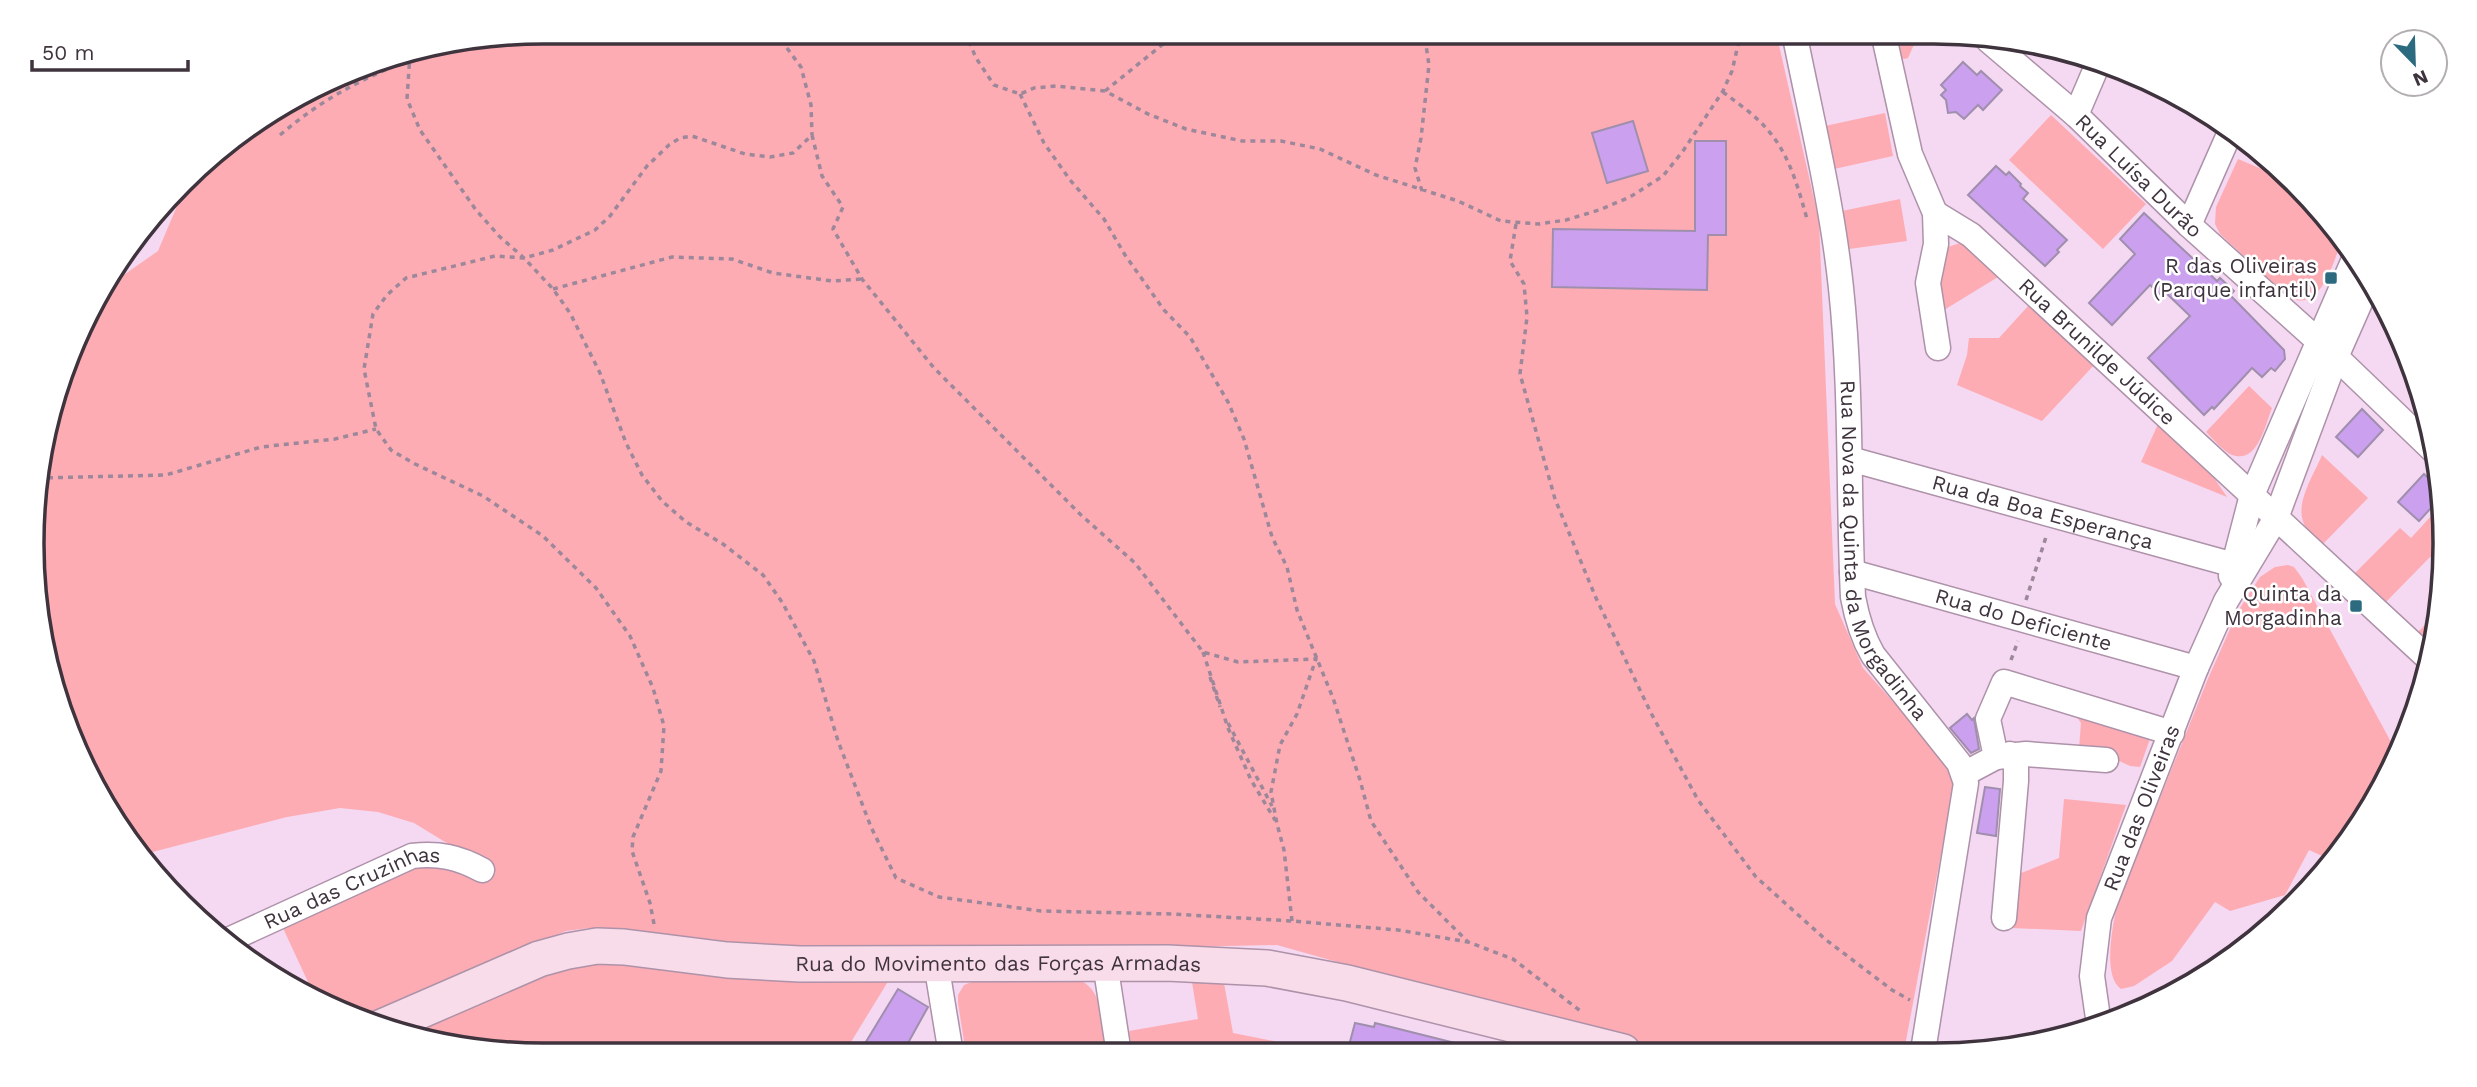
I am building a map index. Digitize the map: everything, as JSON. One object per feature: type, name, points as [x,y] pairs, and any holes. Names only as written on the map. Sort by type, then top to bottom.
[{"type":"main road","name":"Rua do Movimento das Forças Armadas","points":[[396,1021],[501,975],[568,951],[597,946],[655,950],[727,960],[788,963],[1105,963],[1233,966],[1308,974],[1587,1043]]},
{"type":"street","name":"Rua Nova da Quinta da Morgadinha","points":[[1796,44],[1831,218],[1841,286],[1846,348],[1852,572],[1858,621],[1868,647],[1885,672],[1952,754],[1964,774]]},
{"type":"street","points":[[1887,44],[1912,163],[1936,213],[1936,244],[1928,284],[1938,348]]},
{"type":"street","name":"Rua Luísa Durão","points":[[1997,48],[2076,115],[2189,225],[2327,349],[2423,440]]},
{"type":"street","points":[[2076,115],[2095,71]]},
{"type":"street","points":[[2189,225],[2227,139]]},
{"type":"street","name":"Rua Brunilde Júdice","points":[[1936,213],[1971,235],[2252,495]]},
{"type":"street","name":"Rua das Oliveiras","points":[[2098,1016],[2092,976],[2099,918],[2196,668],[2226,601],[2276,518],[2352,271]]},
{"type":"street","name":"Rua das Oliveiras","points":[[2226,601],[2252,495],[2327,349],[2364,290]]},
{"type":"street","name":"Rua da Boa Esperança","points":[[1850,458],[2234,565]]},
{"type":"street","points":[[2252,495],[2421,652]]},
{"type":"street","name":"Rua do Deficiente","points":[[1852,572],[2196,668]]},
{"type":"street","points":[[2004,918],[2016,766],[2003,756],[1987,719],[2004,682],[2172,733]]},
{"type":"street","points":[[1924,1043],[1966,794],[1964,774],[2003,756],[2106,760]]},
{"type":"street","name":"Rua das Cruzinhas","points":[[235,937],[412,856],[448,855],[482,870]]},
{"type":"street","points":[[936,963],[949,1043]]},
{"type":"street","points":[[1105,963],[1117,1043]]},
{"type":"path","points":[[784,44],[801,67],[811,105],[812,135],[822,176],[843,207],[833,229],[862,279],[933,368],[1081,515],[1135,563],[1203,652],[1228,728],[1251,779],[1277,824]]},
{"type":"path","points":[[970,44],[975,58],[994,85],[1020,94],[1034,88],[1056,86],[1105,91],[1186,130],[1242,141],[1281,141],[1320,149],[1376,175],[1458,201],[1501,221],[1516,224],[1566,220],[1599,210],[1630,197],[1662,176],[1683,152],[1723,91],[1732,71],[1738,44]]},
{"type":"path","points":[[1105,91],[1163,44]]},
{"type":"path","points":[[1422,191],[1415,167],[1429,65],[1426,44]]},
{"type":"path","points":[[409,62],[407,99],[420,130],[476,210],[553,289],[570,313],[614,407],[626,443],[649,484],[662,501],[686,522],[723,544],[763,575],[782,602],[814,662],[838,741],[872,827],[896,878],[939,897],[1041,911],[1172,914],[1292,921],[1398,930],[1468,942],[1513,959],[1585,1015]]},
{"type":"path","points":[[280,135],[311,109],[348,86],[391,68]]},
{"type":"path","points":[[1723,91],[1767,128],[1796,177],[1807,219]]},
{"type":"path","points":[[1020,94],[1044,143],[1070,180],[1104,219],[1125,256],[1164,310],[1190,337],[1228,402],[1244,439],[1272,537],[1287,567],[1297,610],[1333,698],[1371,821],[1418,892],[1468,942]]},
{"type":"path","points":[[655,950],[650,903],[632,851],[633,837],[661,771],[664,726],[653,688],[630,636],[596,589],[543,536],[483,496],[391,450],[376,429],[364,369],[373,314],[387,295],[406,278],[495,256],[524,258],[553,250],[595,230],[610,216],[647,166],[668,145],[680,138],[692,136],[745,154],[770,157],[793,153],[812,135]]},
{"type":"path","points":[[1516,224],[1510,261],[1524,284],[1527,317],[1520,374],[1555,499],[1596,598],[1657,724],[1698,800],[1756,877],[1825,939],[1892,990],[1930,1011]]},
{"type":"path","points":[[553,289],[672,257],[732,259],[772,273],[831,281],[862,279]]},
{"type":"path","points":[[48,478],[166,475],[261,447],[335,439],[376,429]]},
{"type":"path","points":[[1203,652],[1238,662],[1316,659]]},
{"type":"path","points":[[1203,652],[1216,699],[1275,811]]},
{"type":"path","points":[[1292,921],[1284,850],[1271,792],[1280,745],[1297,714],[1316,659]]},
{"type":"shaded area","points":[[544,44],[1779,44],[1819,221],[1835,604],[1863,668],[1944,759],[1954,785],[1906,1043],[1624,1043],[1277,945],[815,955],[589,928],[566,931],[544,940],[379,1016],[322,992],[306,983],[282,926],[411,867],[437,865],[487,878],[496,873],[414,823],[378,812],[340,808],[287,817],[151,852],[128,821],[95,765],[70,704],[53,641],[44,544],[48,478],[53,446],[70,383],[95,322],[122,276],[158,251],[179,202],[214,168],[266,128],[322,95],[383,70],[446,53],[478,48]]},
{"type":"shaded area","points":[[1899,44],[1914,44],[1908,58],[1901,57]]},
{"type":"shaded area","points":[[1885,113],[1893,156],[1834,169],[1825,126]]},
{"type":"shaded area","points":[[2051,115],[2146,204],[2103,249],[2009,160]]},
{"type":"shaded area","points":[[2238,159],[2266,171],[2309,214],[2338,250],[2324,283],[2309,299],[2299,300],[2287,296],[2220,234],[2215,224],[2216,207]]},
{"type":"shaded area","points":[[1900,199],[1907,241],[1849,249],[1842,211]]},
{"type":"shaded area","points":[[1960,243],[1998,277],[1944,310],[1939,272],[1948,247]]},
{"type":"shaded area","points":[[2029,305],[2094,365],[2042,421],[1957,385],[1967,355],[1969,338],[1999,338]]},
{"type":"shaded area","points":[[2249,386],[2272,408],[2254,449],[2241,456],[2232,455],[2206,432]]},
{"type":"shaded area","points":[[2158,424],[2212,475],[2227,497],[2141,462]]},
{"type":"shaded area","points":[[2322,455],[2368,498],[2323,544],[2307,529],[2301,511]]},
{"type":"shaded area","points":[[2432,515],[2433,559],[2430,557],[2386,602],[2355,573],[2400,528],[2411,538]]},
{"type":"shaded area","points":[[2275,567],[2294,567],[2302,578],[2391,742],[2393,741],[2382,765],[2349,821],[2323,856],[2309,850],[2285,895],[2230,911],[2215,902],[2172,961],[2134,986],[2121,989],[2115,982],[2110,962],[2117,905],[2238,611],[2260,577]]},
{"type":"shaded area","points":[[2427,623],[2424,638],[2418,632]]},
{"type":"shaded area","points":[[2076,716],[2151,736],[2140,767],[2079,749],[2081,723]]},
{"type":"shaded area","points":[[2064,799],[2126,805],[2081,931],[2012,928],[2016,875],[2059,858]]},
{"type":"shaded area","points":[[581,960],[892,975],[850,1043],[511,1042],[446,1034],[416,1027]]},
{"type":"shaded area","points":[[979,979],[1079,980],[1088,985],[1098,1001],[1106,1043],[964,1043],[958,1003],[958,995],[964,985]]},
{"type":"shaded area","points":[[1192,982],[1224,983],[1233,1033],[1284,1043],[1131,1043],[1129,1031],[1198,1019]]},
{"type":"building","points":[[1963,62],[1977,75],[1981,71],[2002,90],[1983,110],[1978,105],[1964,119],[1956,112],[1948,113],[1946,100],[1941,95],[1946,90],[1941,85]]},
{"type":"building","points":[[1633,121],[1648,171],[1607,183],[1592,133]]},
{"type":"building","points":[[1695,141],[1726,141],[1726,235],[1708,235],[1707,290],[1552,287],[1553,229],[1695,231]]},
{"type":"building","points":[[1996,166],[2006,175],[2009,172],[2021,184],[2028,193],[2023,199],[2067,240],[2045,266],[1968,195]]},
{"type":"building","points":[[2144,213],[2217,281],[2220,278],[2234,291],[2230,295],[2284,350],[2285,359],[2275,371],[2271,368],[2262,377],[2252,368],[2214,409],[2212,407],[2204,415],[2148,358],[2190,316],[2164,291],[2161,295],[2150,285],[2112,325],[2089,303],[2135,254],[2120,239]]},
{"type":"building","points":[[2362,409],[2383,430],[2358,457],[2336,437]]},
{"type":"building","points":[[2424,474],[2429,479],[2432,507],[2419,521],[2398,502]]},
{"type":"building","points":[[1967,714],[1972,720],[1974,718],[1979,749],[1971,753],[1950,728]]},
{"type":"building","points":[[1985,787],[2000,789],[1996,836],[1977,833]]},
{"type":"building","points":[[898,989],[928,1007],[908,1043],[865,1043]]},
{"type":"building","points":[[1355,1023],[1374,1027],[1375,1023],[1455,1043],[1350,1043]]},
{"type":"place","name":"R das Oliveiras (Parque infantil)","points":[[2331,278]]},
{"type":"place","name":"Quinta da Morgadinha","points":[[2356,606]]}]
